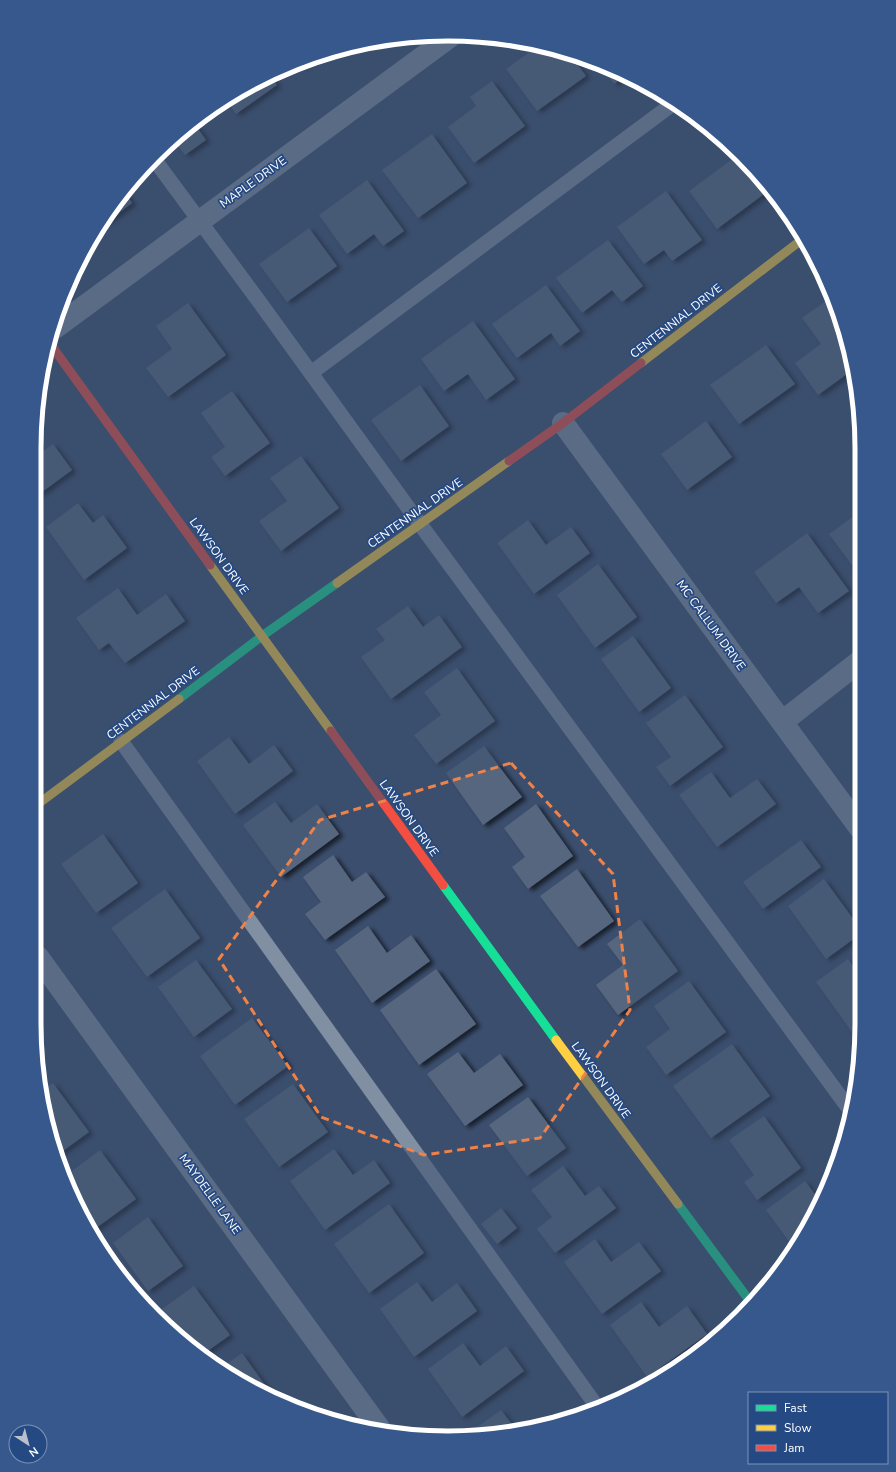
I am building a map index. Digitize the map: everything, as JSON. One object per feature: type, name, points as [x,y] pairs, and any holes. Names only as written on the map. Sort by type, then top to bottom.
[{"type":"street","name":"MAPLE DRIVE","points":[[61,324],[444,41]]},
{"type":"street","name":"CENTENNIAL DRIVE","points":[[41,802],[262,636],[563,423],[798,242]]},
{"type":"street","name":"LAWSON DRIVE","points":[[54,349],[511,978],[748,1299]]},
{"type":"street","name":"MC CALLUM DRIVE","points":[[563,423],[855,820]]},
{"type":"street","points":[[782,722],[855,665]]},
{"type":"street","name":"MAYDELLE LANE","points":[[41,961],[377,1424]]},
{"type":"lane","points":[[311,373],[669,107]]},
{"type":"lane","points":[[157,163],[846,1105]]},
{"type":"lane","points":[[121,741],[595,1403]]},
{"type":"highlighted area","points":[[511,763],[613,874],[630,1010],[540,1138],[424,1155],[321,1117],[219,959],[320,820]]},
{"type":"building","points":[[532,50],[576,62],[586,76],[537,111],[506,69]]},
{"type":"building","points":[[606,73],[620,79],[614,84]]},
{"type":"building","points":[[274,80],[277,85],[236,114],[230,105]]},
{"type":"building","points":[[492,81],[525,126],[474,163],[448,127],[476,106],[470,97]]},
{"type":"building","points":[[197,127],[206,140],[185,155],[177,145]]},
{"type":"building","points":[[432,134],[467,183],[418,218],[382,170]]},
{"type":"building","points":[[734,158],[765,193],[717,229],[689,191]]},
{"type":"building","points":[[367,180],[404,231],[383,246],[374,234],[347,254],[319,215]]},
{"type":"building","points":[[666,191],[702,240],[672,261],[664,250],[644,264],[617,227]]},
{"type":"building","points":[[128,197],[132,203],[113,217]]},
{"type":"building","points":[[309,228],[337,266],[287,302],[259,264]]},
{"type":"building","points":[[608,240],[643,286],[622,302],[612,290],[582,313],[556,278]]},
{"type":"building","points":[[546,285],[580,331],[560,346],[551,333],[517,358],[492,324]]},
{"type":"building","points":[[827,300],[841,343],[847,369],[848,373],[818,395],[795,363],[821,344],[802,318]]},
{"type":"building","points":[[188,303],[226,355],[168,397],[146,368],[172,349],[156,326]]},
{"type":"building","points":[[473,321],[515,379],[486,400],[468,374],[444,391],[421,359]]},
{"type":"building","points":[[766,345],[795,384],[739,424],[710,385]]},
{"type":"building","points":[[420,385],[449,426],[401,461],[371,420]]},
{"type":"building","points":[[232,391],[270,443],[225,476],[211,457],[225,447],[201,413]]},
{"type":"building","points":[[706,421],[732,457],[687,490],[661,454]]},
{"type":"building","points":[[53,444],[72,470],[41,493],[41,453]]},
{"type":"building","points":[[301,456],[339,508],[281,551],[259,521],[287,501],[270,478]]},
{"type":"building","points":[[78,503],[93,523],[103,515],[127,548],[84,580],[46,527]]},
{"type":"building","points":[[855,515],[855,569],[829,534]]},
{"type":"building","points":[[528,520],[546,545],[571,527],[590,553],[534,594],[497,543]]},
{"type":"building","points":[[807,533],[849,591],[818,613],[799,587],[776,603],[754,572]]},
{"type":"building","points":[[598,564],[637,617],[595,648],[557,595]]},
{"type":"building","points":[[118,588],[137,615],[166,594],[185,621],[125,663],[109,643],[99,650],[76,618]]},
{"type":"building","points":[[408,606],[423,627],[439,615],[462,647],[391,699],[361,657],[385,640],[376,629]]},
{"type":"building","points":[[633,636],[671,688],[639,712],[601,659]]},
{"type":"building","points":[[457,668],[495,721],[436,764],[414,735],[441,715],[424,692]]},
{"type":"building","points":[[685,695],[723,747],[670,786],[656,767],[671,757],[646,723]]},
{"type":"building","points":[[229,737],[249,764],[274,745],[293,771],[235,814],[197,761]]},
{"type":"building","points":[[484,746],[522,797],[483,825],[446,773]]},
{"type":"building","points":[[711,772],[730,798],[757,779],[776,804],[717,847],[679,795]]},
{"type":"building","points":[[275,802],[291,823],[317,804],[339,834],[281,877],[243,825]]},
{"type":"building","points":[[536,804],[573,856],[528,889],[512,867],[525,857],[504,828]]},
{"type":"building","points":[[103,834],[138,883],[96,913],[61,864]]},
{"type":"building","points":[[801,840],[821,867],[763,909],[743,882]]},
{"type":"building","points":[[333,855],[352,882],[366,872],[385,897],[325,940],[305,914],[321,902],[303,877]]},
{"type":"building","points":[[577,869],[614,921],[578,947],[540,896]]},
{"type":"building","points":[[824,879],[855,922],[855,938],[826,959],[788,906]]},
{"type":"building","points":[[165,889],[200,938],[147,977],[111,928]]},
{"type":"building","points":[[640,919],[678,971],[618,1015],[596,985],[623,965],[607,944]]},
{"type":"building","points":[[368,926],[387,953],[411,935],[430,961],[372,1003],[335,950]]},
{"type":"building","points":[[848,959],[855,969],[854,1035],[816,982]]},
{"type":"building","points":[[196,960],[232,1009],[194,1037],[158,987]]},
{"type":"building","points":[[436,969],[476,1024],[419,1065],[380,1010]]},
{"type":"building","points":[[689,981],[726,1032],[666,1075],[646,1047],[670,1029],[654,1006]]},
{"type":"building","points":[[252,1018],[288,1066],[235,1105],[200,1056]]},
{"type":"building","points":[[732,1044],[770,1096],[711,1138],[673,1086]]},
{"type":"building","points":[[458,1052],[474,1073],[500,1054],[523,1085],[465,1126],[427,1074]]},
{"type":"building","points":[[53,1083],[89,1132],[62,1152],[55,1129],[46,1088]]},
{"type":"building","points":[[293,1084],[328,1132],[279,1167],[244,1119]]},
{"type":"building","points":[[528,1097],[566,1148],[527,1176],[489,1125]]},
{"type":"building","points":[[764,1116],[801,1168],[757,1200],[744,1182],[754,1175],[729,1140]]},
{"type":"building","points":[[334,1149],[353,1175],[374,1160],[390,1183],[325,1230],[290,1181]]},
{"type":"building","points":[[100,1150],[136,1199],[96,1228],[83,1204],[69,1173]]},
{"type":"building","points":[[563,1166],[585,1196],[599,1186],[616,1208],[555,1253],[537,1229],[552,1217],[531,1190]]},
{"type":"building","points":[[805,1181],[817,1196],[790,1243],[766,1210]]},
{"type":"building","points":[[389,1204],[424,1253],[369,1293],[334,1244]]},
{"type":"building","points":[[501,1208],[517,1228],[497,1244],[481,1224]]},
{"type":"building","points":[[148,1217],[183,1266],[148,1291],[113,1243]]},
{"type":"building","points":[[595,1239],[611,1262],[639,1242],[661,1271],[602,1314],[564,1262]]},
{"type":"building","points":[[417,1282],[432,1302],[457,1283],[477,1311],[414,1357],[380,1309]]},
{"type":"building","points":[[194,1286],[230,1335],[207,1352],[159,1311]]},
{"type":"building","points":[[641,1302],[659,1327],[687,1306],[707,1334],[647,1377],[610,1325]]},
{"type":"building","points":[[463,1343],[480,1366],[506,1346],[524,1371],[462,1417],[428,1369]]},
{"type":"building","points":[[242,1353],[268,1389],[244,1376],[226,1365]]},
{"type":"building","points":[[501,1410],[513,1426],[501,1428],[473,1430]]},
{"type":"traffic: fast","points":[[179,699],[262,636],[337,583]]},
{"type":"traffic: fast","points":[[443,885],[556,1040]]},
{"type":"traffic: fast","points":[[678,1204],[748,1299]]},
{"type":"traffic: slow","points":[[641,363],[798,242]]},
{"type":"traffic: slow","points":[[337,583],[509,461]]},
{"type":"traffic: slow","points":[[210,565],[331,731]]},
{"type":"traffic: slow","points":[[41,802],[179,699]]},
{"type":"traffic: slow","points":[[556,1040],[678,1204]]},
{"type":"traffic: jam","points":[[54,349],[210,565]]},
{"type":"traffic: jam","points":[[509,461],[563,423],[641,363]]},
{"type":"traffic: jam","points":[[331,731],[443,885]]}]
